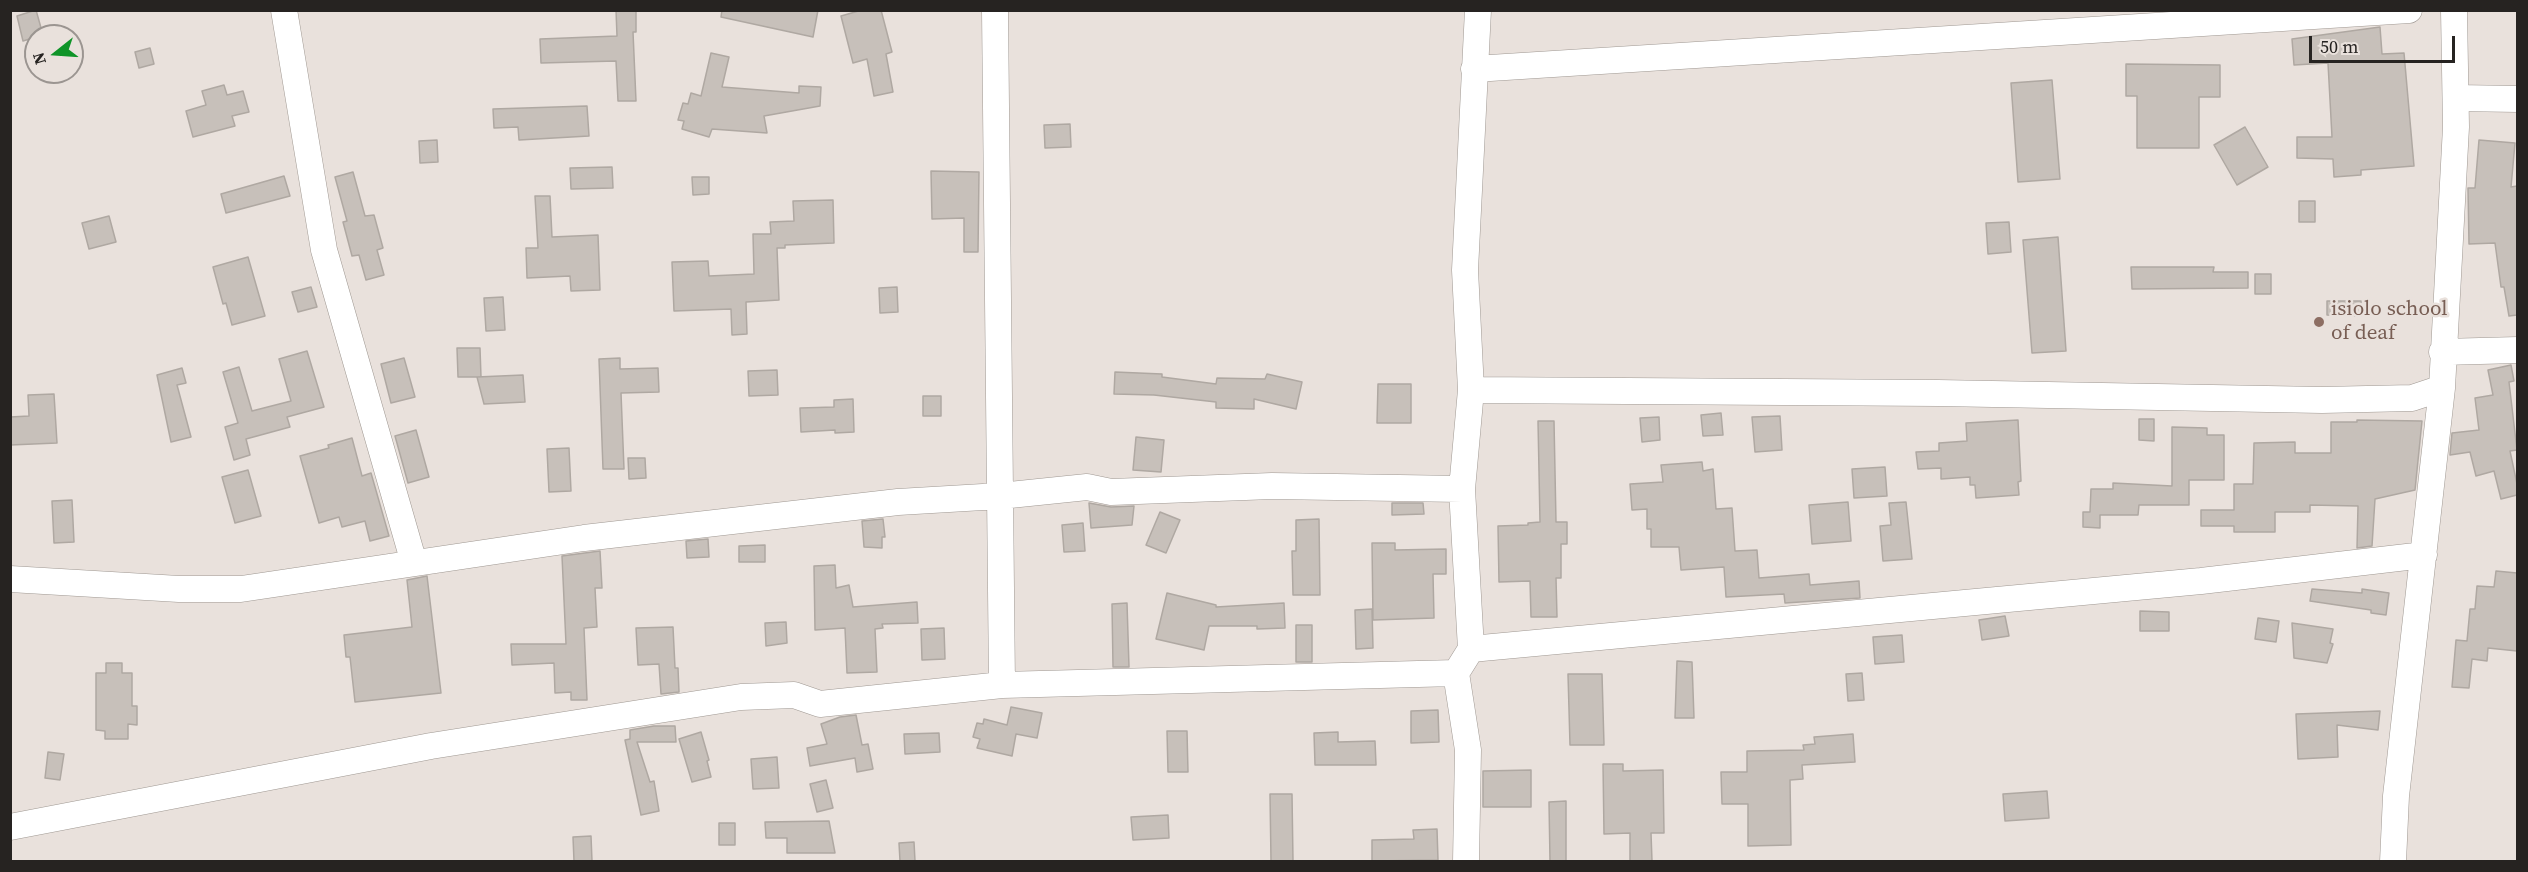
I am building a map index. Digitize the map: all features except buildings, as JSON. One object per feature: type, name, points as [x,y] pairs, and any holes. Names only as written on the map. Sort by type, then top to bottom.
[{"type":"street","points":[[284,10],[324,250],[414,563]]},
{"type":"street","points":[[995,10],[1002,685]]},
{"type":"street","points":[[1466,861],[1468,750],[1456,673],[1470,649],[1462,489],[1471,390],[1465,270],[1478,10]]},
{"type":"street","points":[[1474,69],[2409,10]]},
{"type":"street","points":[[2393,861],[2396,796],[2442,388],[2456,98],[2454,10]]},
{"type":"street","points":[[2456,98],[2517,99]]},
{"type":"street","points":[[2442,352],[2517,350]]},
{"type":"street","points":[[1471,390],[1938,393],[2322,400],[2412,399],[2442,388]]},
{"type":"street","points":[[10,579],[179,589],[242,589],[585,538],[898,502],[1000,496],[1087,487],[1110,492],[1272,486],[1462,489]]},
{"type":"street","points":[[1470,649],[2201,581],[2424,555]]},
{"type":"street","points":[[10,827],[431,747],[741,697],[794,695],[820,704],[1002,685],[1456,673]]},
{"type":"place","name":"isiolo school of deaf","points":[[2319,322]]}]
